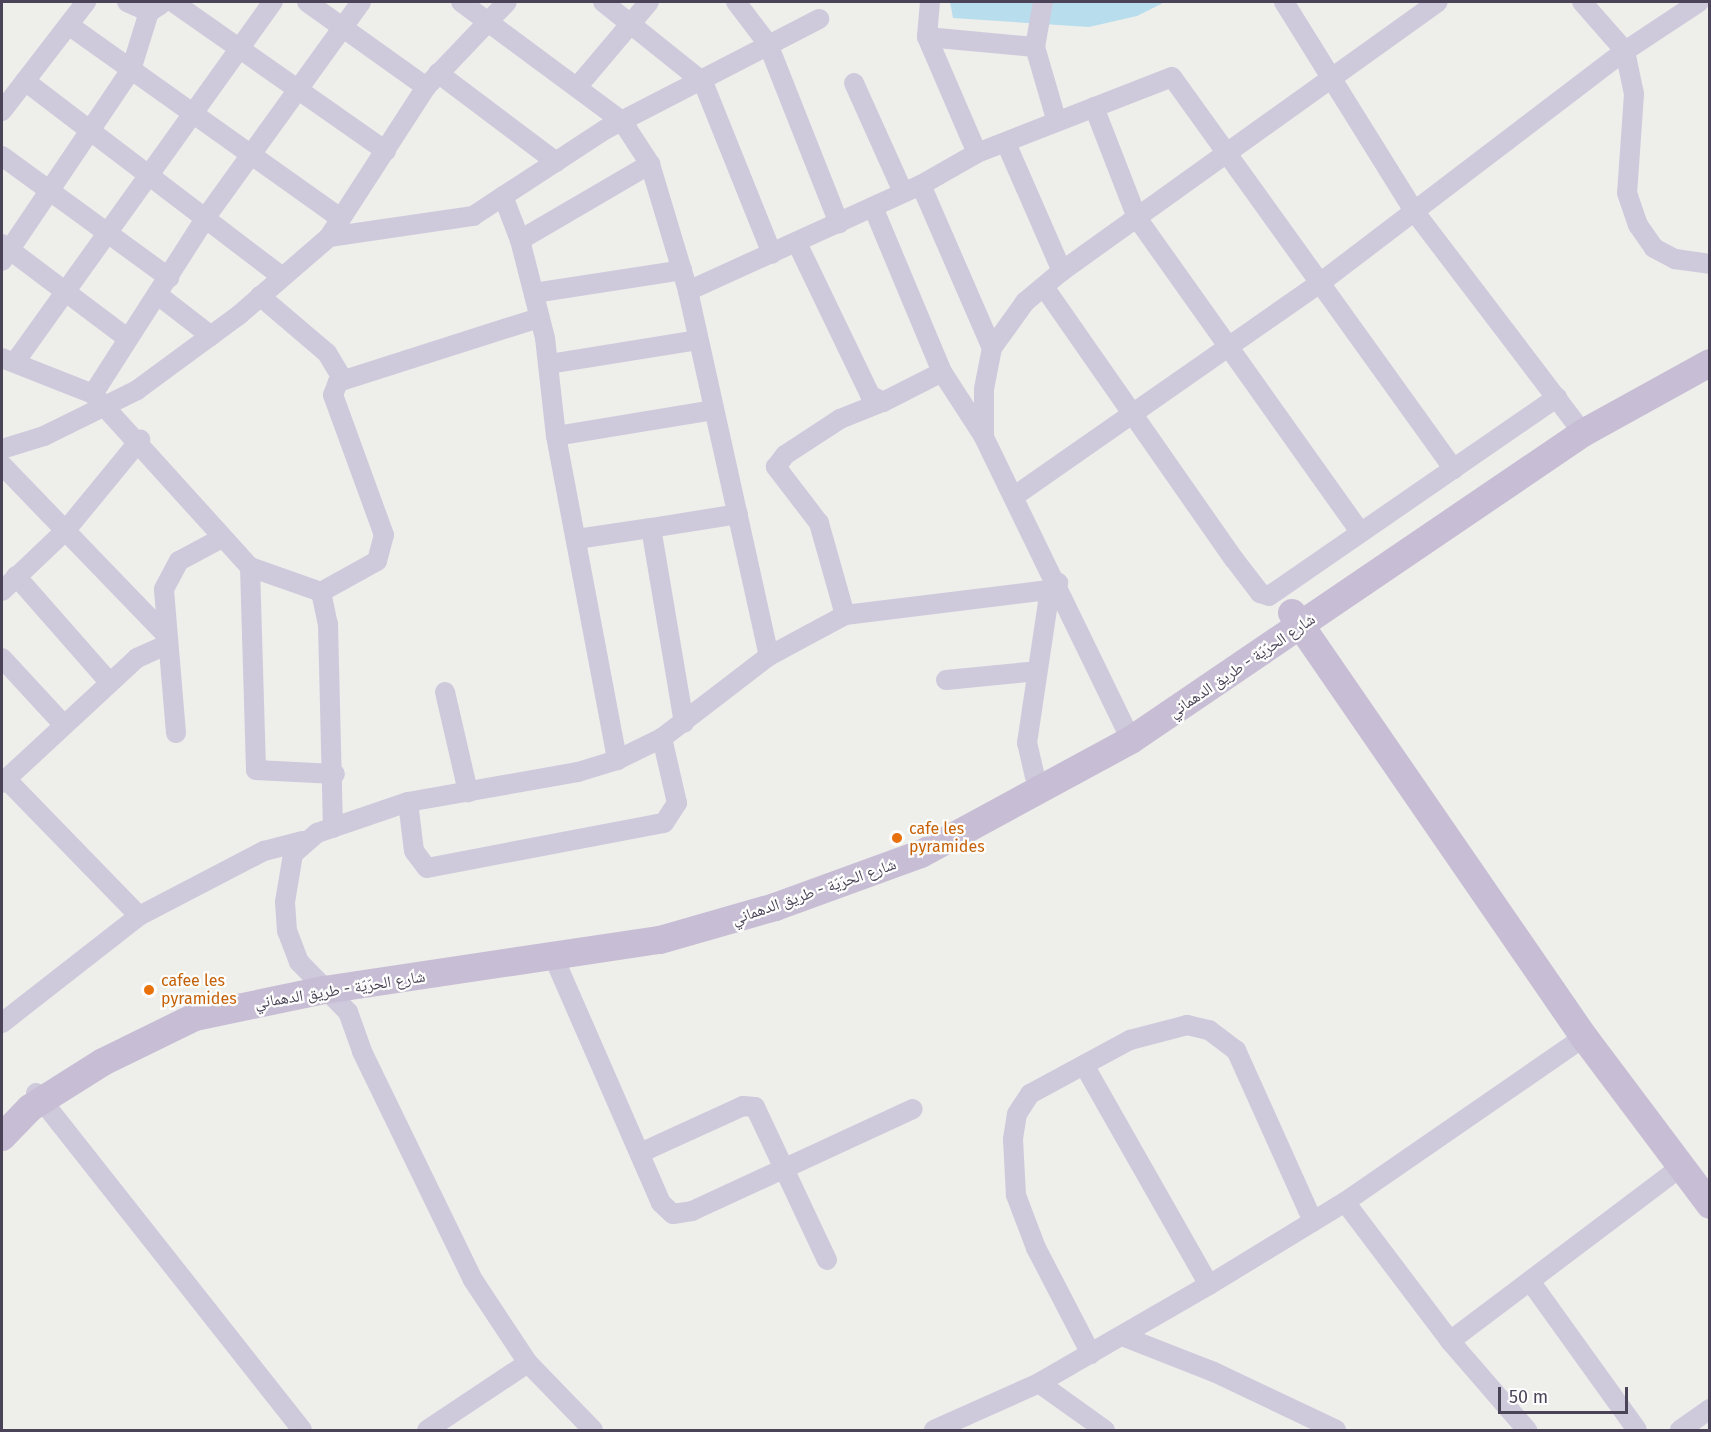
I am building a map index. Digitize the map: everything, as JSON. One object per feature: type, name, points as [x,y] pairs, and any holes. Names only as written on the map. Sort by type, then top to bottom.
[{"type":"main road","name":"شارع الحرّيّة - طريق الدهماني","points":[[318,984],[554,958],[705,929],[847,882],[952,838],[1128,731],[1297,620],[1571,415],[1710,346]]},
{"type":"main road","name":"شارع الحرّيّة - طريق الدهماني","points":[[1571,415],[1710,363]]},
{"type":"main road","points":[[1297,620],[1584,1037],[1710,1205]]},
{"type":"main road","name":"شارع الحرّيّة - طريق الدهماني","points":[[2,1121],[39,1097],[137,1043],[195,1017],[318,984],[621,934],[735,906],[924,836],[1128,731]]},
{"type":"main road","name":"شارع الحرّيّة - طريق الدهماني","points":[[2,1137],[39,1097]]},
{"type":"street","points":[[2,111],[70,27],[86,2]]},
{"type":"street","points":[[127,2],[157,7],[131,70],[49,192],[4,252],[127,338]]},
{"type":"street","points":[[173,2],[386,151]]},
{"type":"street","points":[[273,2],[67,295],[8,360],[93,394],[110,407],[140,440],[220,538],[250,567],[321,592],[377,561],[384,535],[333,394],[343,380],[538,318]]},
{"type":"street","points":[[307,2],[342,29],[432,80],[556,162]]},
{"type":"street","points":[[93,394],[206,217],[361,2]]},
{"type":"street","points":[[460,2],[490,20],[622,121],[650,164],[688,291],[769,656]]},
{"type":"street","points":[[2,449],[110,407],[211,336],[329,237],[432,80],[507,2]]},
{"type":"street","points":[[603,2],[631,22],[703,82],[772,254]]},
{"type":"street","points":[[578,87],[649,2]]},
{"type":"street","points":[[930,2],[927,37],[977,153]]},
{"type":"street","points":[[1043,2],[1035,47],[1056,119]]},
{"type":"street","points":[[1044,287],[1260,593],[1278,593],[1360,532],[1454,469],[1571,415],[1414,211],[1336,79],[1284,2]]},
{"type":"street","points":[[984,437],[984,389],[992,348],[1007,322],[1062,271],[1336,79],[1438,2]]},
{"type":"street","points":[[1582,2],[1625,51],[1634,94],[1627,193],[1638,225],[1654,248],[1675,260],[1710,264]]},
{"type":"street","points":[[1016,495],[1320,283],[1625,51],[1699,2]]},
{"type":"street","points":[[743,4],[768,44],[839,223]]},
{"type":"street","points":[[329,237],[473,216],[622,121],[703,82],[768,44],[819,19]]},
{"type":"street","points":[[70,27],[197,113],[340,218]]},
{"type":"street","points":[[927,37],[1035,47]]},
{"type":"street","points":[[688,291],[873,207],[977,153],[1006,143],[1056,119],[1172,77],[1454,469]]},
{"type":"street","points":[[26,81],[282,277]]},
{"type":"street","points":[[854,83],[912,188],[992,348]]},
{"type":"street","points":[[1094,107],[1137,218],[1225,349],[1360,532]]},
{"type":"street","points":[[1006,143],[1062,271]]},
{"type":"street","points":[[2,156],[169,278]]},
{"type":"street","points":[[520,240],[650,164]]},
{"type":"street","points":[[503,196],[520,240],[549,364],[556,436],[617,760]]},
{"type":"street","points":[[873,207],[942,372],[984,437],[1016,495],[1054,587],[1128,731]]},
{"type":"street","points":[[797,243],[855,371],[880,403]]},
{"type":"street","points":[[534,293],[682,270]]},
{"type":"street","points":[[158,295],[211,336]]},
{"type":"street","points":[[260,296],[327,353],[343,380]]},
{"type":"street","points":[[549,364],[697,339]]},
{"type":"street","points":[[845,615],[819,524],[776,467],[785,455],[840,419],[880,403],[942,372]]},
{"type":"street","points":[[556,436],[713,410]]},
{"type":"street","points":[[2,591],[66,530],[140,440]]},
{"type":"street","points":[[2,465],[66,530],[165,639]]},
{"type":"street","points":[[577,540],[738,514]]},
{"type":"street","points":[[651,528],[684,723]]},
{"type":"street","points":[[176,733],[165,639],[164,589],[172,569],[220,538]]},
{"type":"street","points":[[250,567],[256,770],[272,775],[335,774]]},
{"type":"street","points":[[16,576],[109,682]]},
{"type":"street","points":[[2,1023],[139,916],[264,851],[303,841],[408,802],[468,792],[617,760],[662,738],[684,723],[769,656],[845,615],[1054,587]]},
{"type":"street","points":[[1035,777],[1027,743],[1037,670],[1054,587]]},
{"type":"street","points":[[321,592],[328,624],[335,774],[333,828]]},
{"type":"street","points":[[139,916],[3,780],[109,682],[137,658],[165,639]]},
{"type":"street","points":[[2,658],[63,724]]},
{"type":"street","points":[[946,680],[1037,670]]},
{"type":"street","points":[[445,692],[468,792]]},
{"type":"street","points":[[408,802],[414,851],[427,868],[664,823],[677,803],[662,738]]},
{"type":"street","points":[[303,841],[289,866],[285,902],[291,945],[318,984],[348,1012],[362,1051],[473,1280],[528,1363],[593,1431]]},
{"type":"street","points":[[554,958],[661,1203],[673,1214],[692,1211],[913,1109]]},
{"type":"street","points":[[1091,1354],[1036,1248],[1016,1195],[1013,1139],[1017,1113],[1030,1094],[1130,1040],[1169,1028],[1209,1030],[1236,1050],[1313,1221]]},
{"type":"street","points":[[934,1431],[1039,1383],[1209,1285],[1345,1202],[1584,1037]]},
{"type":"street","points":[[1084,1065],[1209,1285]]},
{"type":"street","points":[[39,1097],[302,1431]]},
{"type":"street","points":[[640,1153],[743,1106],[755,1107],[787,1167],[827,1260]]},
{"type":"street","points":[[1450,1341],[1681,1167]]},
{"type":"street","points":[[1345,1202],[1450,1341],[1527,1431]]},
{"type":"street","points":[[1530,1281],[1637,1431]]},
{"type":"street","points":[[1122,1336],[1215,1372],[1336,1431]]},
{"type":"street","points":[[427,1431],[528,1363]]},
{"type":"street","points":[[1039,1383],[1105,1431]]},
{"type":"street","points":[[1680,1431],[1710,1409]]},
{"type":"shaded area","points":[[950,2],[1165,2],[1137,16],[1089,27],[953,18]]},
{"type":"place","name":"cafe les pyramides","points":[[897,838]]},
{"type":"place","name":"cafee les pyramides","points":[[149,990]]}]
